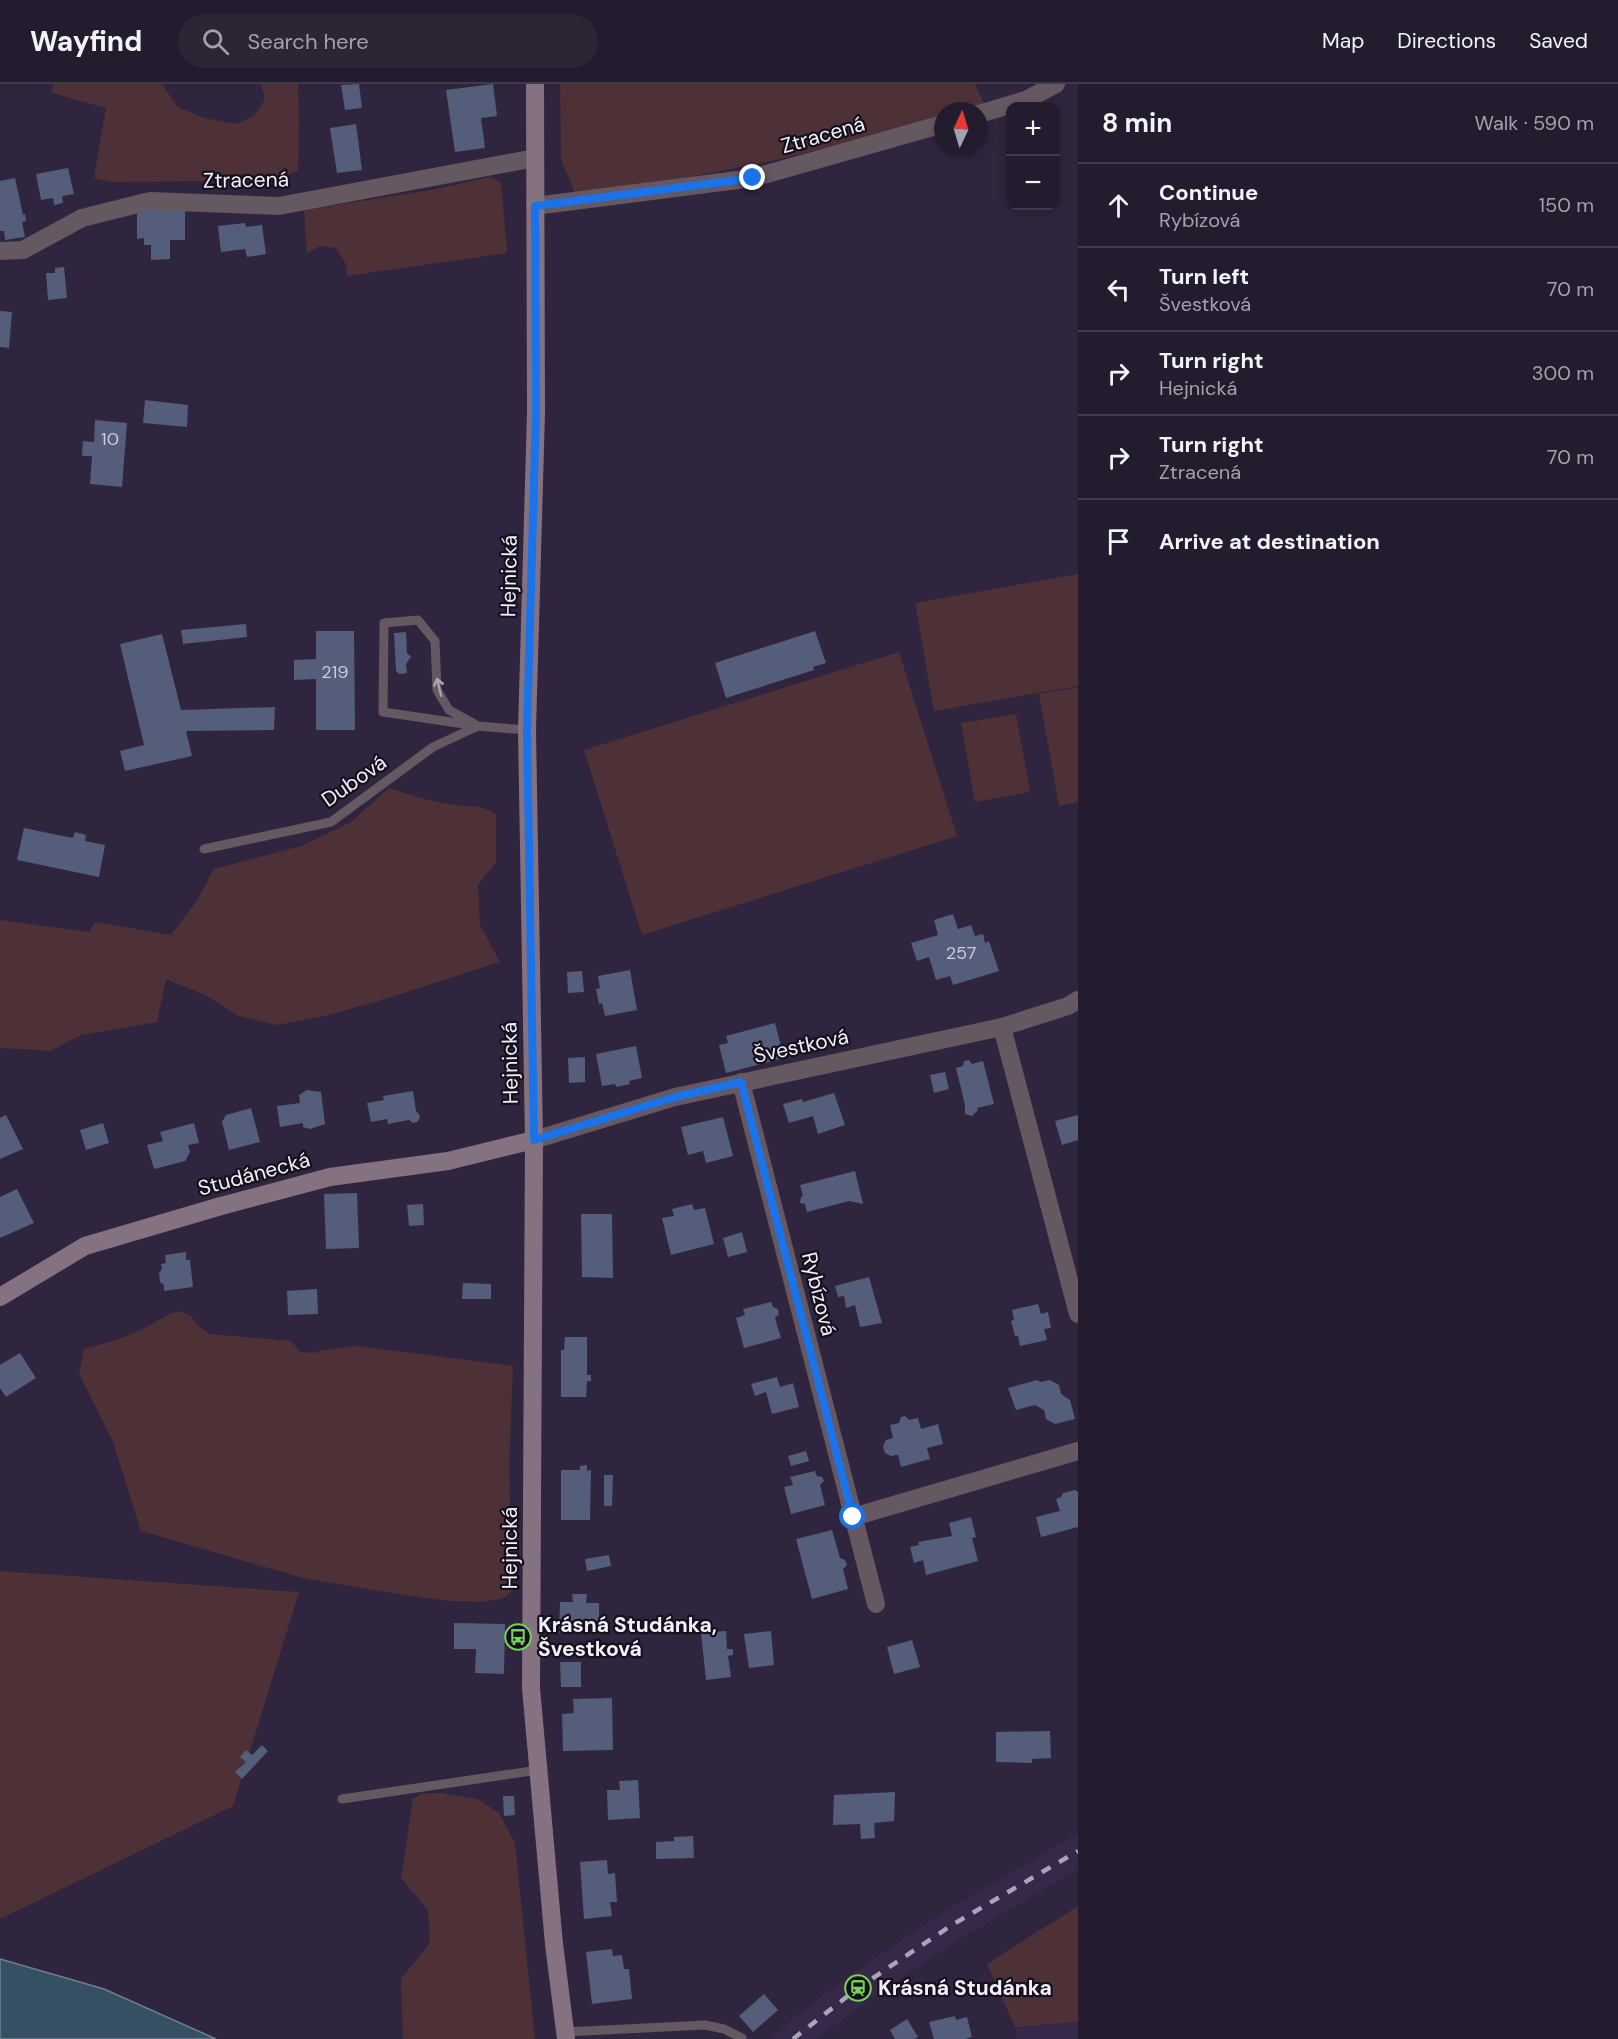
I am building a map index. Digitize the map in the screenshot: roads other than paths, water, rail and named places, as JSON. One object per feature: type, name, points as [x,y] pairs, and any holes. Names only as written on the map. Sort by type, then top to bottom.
[{"type":"main road","name":"Hejnická","points":[[535,84],[536,412],[527,730],[534,1140],[531,1688],[554,1944],[566,2036]]},
{"type":"main road","name":"Studánecká","points":[[0,1297],[85,1246],[210,1209],[330,1177],[448,1161],[534,1140]]},
{"type":"street","points":[[988,111],[1026,100],[1056,84]]},
{"type":"street","name":"Ztracená","points":[[535,206],[753,178],[934,127]]},
{"type":"street","name":"Ztracená","points":[[0,251],[23,250],[82,218],[150,201],[279,206],[535,158]]},
{"type":"street","name":"Švestková","points":[[534,1140],[675,1097],[1002,1027],[1068,1006],[1078,1000]]},
{"type":"street","points":[[1002,1027],[1078,1314]]},
{"type":"street","name":"Rybízová","points":[[741,1082],[876,1604]]},
{"type":"street","points":[[853,1517],[1078,1451]]},
{"type":"lane","points":[[478,726],[449,710],[437,690],[435,641],[418,620],[384,623],[383,712],[478,726],[527,730]]},
{"type":"lane","name":"Dubová","points":[[204,849],[331,822],[433,747],[478,726]]},
{"type":"lane","points":[[342,1799],[538,1770]]},
{"type":"lane","points":[[566,2036],[705,2025],[742,2038]]},
{"type":"water","points":[[0,1959],[104,1989],[216,2039],[0,2039]]},
{"type":"railway","points":[[793,2039],[858,1988],[952,1925],[1078,1851]]},
{"type":"place","name":"Krásná Studánka, Švestková","points":[[518,1637]]},
{"type":"place","name":"Krásná Studánka","points":[[858,1988]]}]
